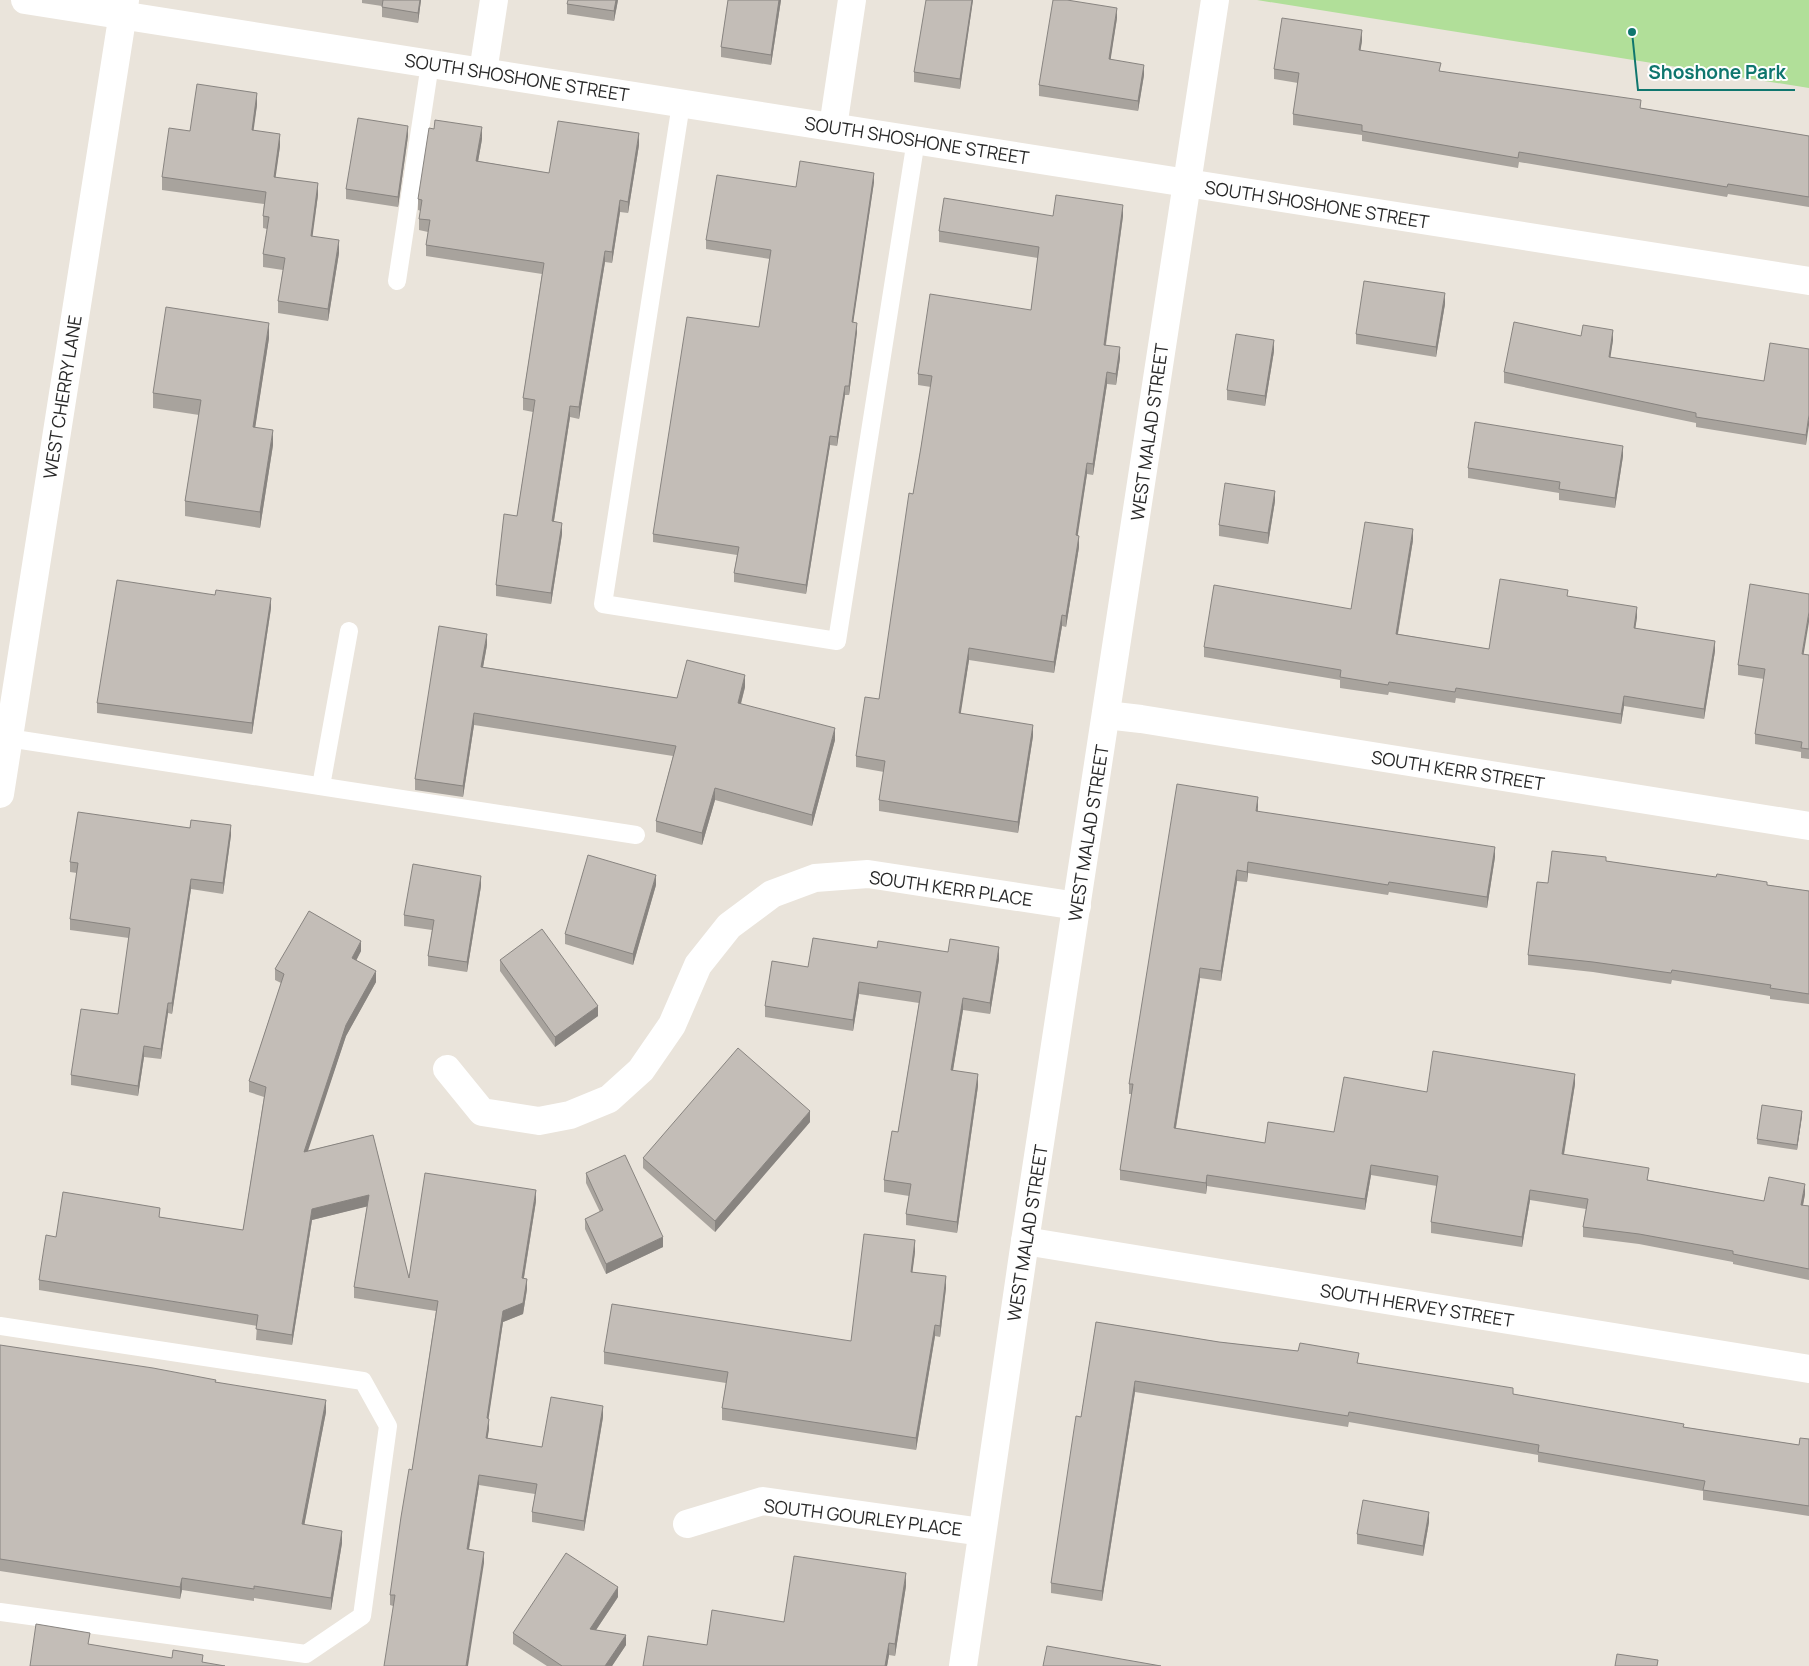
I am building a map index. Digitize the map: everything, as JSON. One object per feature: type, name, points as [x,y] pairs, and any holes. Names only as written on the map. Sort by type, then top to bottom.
[{"type":"street","name":"SOUTH SHOSHONE STREET","points":[[25,0],[124,8],[430,64],[1809,281]]},
{"type":"street","points":[[483,72],[494,0]]},
{"type":"street","points":[[833,127],[852,0]]},
{"type":"street","name":"WEST MALAD STREET","points":[[963,1666],[1025,1241],[1078,906],[1215,0]]},
{"type":"street","name":"WEST CHERRY LANE","points":[[0,794],[124,8]]},
{"type":"street","name":"SOUTH KERR STREET","points":[[1106,715],[1141,719],[1809,826]]},
{"type":"street","name":"SOUTH KERR PLACE","points":[[446,1068],[482,1112],[539,1122],[570,1115],[609,1099],[641,1070],[672,1025],[698,965],[728,926],[772,894],[815,878],[868,874],[1078,906]]},
{"type":"street","name":"SOUTH HERVEY STREET","points":[[1025,1241],[1809,1369]]},
{"type":"street","name":"SOUTH GOURLEY PLACE","points":[[686,1524],[763,1501],[982,1532]]},
{"type":"lane","points":[[397,281],[430,64]]},
{"type":"lane","points":[[682,104],[603,604],[837,641],[916,140]]},
{"type":"lane","points":[[320,786],[349,631]]},
{"type":"lane","points":[[8,738],[636,835]]},
{"type":"lane","points":[[0,1326],[364,1381],[388,1426],[362,1616],[306,1654],[0,1612]]},
{"type":"green space","points":[[1257,0],[1809,0],[1809,88]]},
{"type":"building","points":[[383,0],[420,0],[418,13],[382,7]]},
{"type":"building","points":[[568,0],[616,0],[614,11],[567,4]]},
{"type":"building","points":[[728,0],[779,0],[771,55],[721,47]]},
{"type":"building","points":[[926,0],[972,0],[960,79],[914,72]]},
{"type":"building","points":[[1053,0],[1067,0],[1117,8],[1109,59],[1144,65],[1138,101],[1039,85]]},
{"type":"building","points":[[1282,18],[1362,30],[1359,50],[1441,63],[1439,71],[1641,100],[1640,108],[1809,136],[1809,197],[1728,184],[1727,187],[1519,152],[1518,158],[1362,131],[1362,125],[1293,114],[1299,73],[1274,69]]},
{"type":"building","points":[[197,84],[257,93],[252,130],[280,134],[274,177],[318,183],[311,236],[339,240],[328,309],[278,301],[285,258],[263,254],[269,217],[263,216],[266,192],[162,177],[169,128],[190,131]]},
{"type":"building","points":[[358,118],[408,126],[398,197],[346,189]]},
{"type":"building","points":[[435,120],[482,127],[476,161],[549,173],[558,121],[639,133],[628,202],[620,200],[612,252],[605,251],[579,407],[570,406],[552,521],[562,523],[551,593],[496,585],[504,514],[517,516],[535,400],[523,398],[544,263],[426,245],[430,220],[419,219],[422,200],[418,199],[429,128],[434,129]]},
{"type":"building","points":[[800,161],[874,173],[852,322],[857,323],[849,386],[845,386],[837,437],[830,436],[806,585],[734,573],[739,547],[653,534],[687,317],[759,327],[771,250],[706,240],[717,175],[796,187]]},
{"type":"building","points":[[1056,195],[1123,205],[1104,345],[1120,347],[1116,374],[1107,372],[1093,464],[1087,463],[1076,535],[1079,536],[1066,616],[1062,615],[1054,662],[969,648],[959,713],[1033,725],[1018,822],[879,800],[885,761],[856,756],[865,697],[879,699],[909,493],[913,494],[921,447],[932,376],[918,374],[930,294],[1031,310],[1039,247],[939,231],[944,198],[1053,216]]},
{"type":"building","points":[[1364,281],[1445,293],[1436,347],[1356,334]]},
{"type":"building","points":[[166,307],[269,323],[253,427],[273,430],[260,512],[185,501],[201,400],[153,393]]},
{"type":"building","points":[[1514,322],[1581,336],[1583,325],[1613,330],[1609,357],[1764,381],[1770,343],[1809,349],[1809,415],[1806,435],[1696,417],[1696,413],[1504,372]]},
{"type":"building","points":[[1236,334],[1274,340],[1265,396],[1227,390]]},
{"type":"building","points":[[1475,422],[1623,446],[1615,498],[1559,489],[1560,482],[1468,468]]},
{"type":"building","points":[[1225,483],[1275,491],[1268,533],[1219,525]]},
{"type":"building","points":[[1365,522],[1413,529],[1396,634],[1489,649],[1500,579],[1568,590],[1567,596],[1637,607],[1634,628],[1715,641],[1704,709],[1624,696],[1621,714],[1456,688],[1455,692],[1389,682],[1388,685],[1340,677],[1341,670],[1204,647],[1214,585],[1351,609]]},
{"type":"building","points":[[117,580],[215,595],[216,590],[271,598],[252,723],[97,703]]},
{"type":"building","points":[[1750,584],[1809,594],[1809,612],[1802,654],[1809,655],[1809,749],[1801,748],[1802,742],[1755,734],[1765,669],[1738,665]]},
{"type":"building","points":[[439,626],[487,634],[481,667],[677,698],[687,660],[745,675],[738,703],[835,728],[812,815],[715,788],[702,833],[656,821],[676,746],[474,713],[463,786],[415,779]]},
{"type":"building","points":[[1177,784],[1258,797],[1256,811],[1495,847],[1487,897],[1389,882],[1388,885],[1248,862],[1247,872],[1237,870],[1221,971],[1200,968],[1174,1128],[1265,1143],[1268,1122],[1334,1132],[1344,1077],[1427,1092],[1433,1051],[1575,1074],[1562,1154],[1649,1168],[1647,1180],[1764,1201],[1769,1177],[1805,1184],[1801,1205],[1809,1206],[1809,1269],[1733,1254],[1733,1251],[1639,1234],[1583,1227],[1588,1199],[1530,1190],[1522,1237],[1431,1222],[1438,1176],[1371,1165],[1365,1199],[1207,1175],[1206,1183],[1120,1170],[1133,1084],[1129,1084]]},
{"type":"building","points":[[78,812],[190,828],[191,820],[231,825],[223,883],[191,879],[172,1003],[168,1003],[161,1049],[144,1046],[138,1086],[71,1075],[81,1009],[118,1014],[130,928],[70,919],[78,863],[70,862]]},
{"type":"building","points":[[1552,851],[1606,857],[1606,861],[1716,877],[1717,874],[1767,882],[1767,885],[1809,891],[1809,994],[1770,988],[1771,985],[1672,970],[1671,973],[1528,955],[1537,882],[1548,883]]},
{"type":"building","points":[[588,855],[656,875],[633,954],[565,934]]},
{"type":"building","points":[[413,864],[481,876],[467,962],[428,956],[434,920],[404,915]]},
{"type":"building","points":[[309,911],[361,941],[352,958],[376,971],[346,1025],[304,1152],[373,1135],[409,1278],[425,1173],[536,1190],[522,1278],[527,1279],[523,1303],[503,1311],[487,1418],[489,1419],[486,1438],[542,1447],[551,1397],[603,1406],[584,1521],[532,1512],[537,1484],[479,1475],[467,1549],[484,1552],[466,1666],[384,1666],[395,1595],[390,1595],[401,1517],[409,1469],[412,1470],[438,1301],[354,1287],[369,1195],[312,1209],[292,1335],[256,1329],[258,1315],[39,1280],[46,1235],[56,1237],[63,1192],[160,1208],[159,1217],[243,1230],[266,1087],[249,1081],[284,974],[275,969]]},
{"type":"building","points":[[542,929],[598,1006],[555,1037],[500,960]]},
{"type":"building","points":[[813,938],[877,948],[878,941],[948,952],[950,939],[999,947],[990,1003],[963,998],[951,1070],[978,1074],[957,1222],[906,1214],[911,1184],[884,1180],[892,1131],[898,1132],[921,992],[859,982],[853,1020],[765,1006],[772,961],[808,967]]},
{"type":"building","points":[[738,1048],[810,1111],[715,1221],[643,1158]]},
{"type":"building","points":[[1762,1105],[1802,1111],[1797,1145],[1757,1139]]},
{"type":"building","points":[[625,1155],[663,1237],[606,1264],[585,1219],[603,1210],[586,1173]]},
{"type":"building","points":[[864,1234],[915,1240],[911,1272],[946,1276],[940,1326],[935,1325],[916,1438],[722,1408],[728,1372],[604,1352],[612,1304],[851,1341]]},
{"type":"building","points":[[1096,1322],[1219,1342],[1298,1351],[1300,1343],[1359,1353],[1357,1363],[1513,1388],[1513,1394],[1684,1424],[1683,1427],[1799,1445],[1800,1438],[1809,1439],[1809,1506],[1703,1490],[1705,1481],[1538,1452],[1539,1445],[1349,1412],[1348,1416],[1135,1381],[1102,1591],[1051,1583],[1076,1416],[1081,1417]]},
{"type":"building","points":[[0,1345],[153,1368],[216,1380],[215,1382],[326,1400],[302,1524],[342,1531],[331,1598],[254,1586],[254,1589],[182,1578],[180,1587],[0,1559]]},
{"type":"building","points":[[1363,1500],[1429,1512],[1423,1546],[1357,1534]]},
{"type":"building","points":[[566,1553],[618,1587],[590,1629],[626,1635],[605,1666],[562,1666],[513,1633]]},
{"type":"building","points":[[794,1556],[906,1573],[895,1644],[889,1643],[885,1666],[643,1666],[648,1636],[707,1645],[712,1610],[784,1622]]},
{"type":"building","points":[[36,1624],[90,1633],[88,1644],[172,1658],[173,1650],[203,1655],[202,1662],[225,1666],[30,1666]]},
{"type":"building","points":[[1047,1646],[1161,1666],[1043,1666]]},
{"type":"building","points":[[1617,1654],[1658,1660],[1657,1666],[1615,1666]]},
{"type":"place","name":"Shoshone Park","points":[[1632,32]]}]
